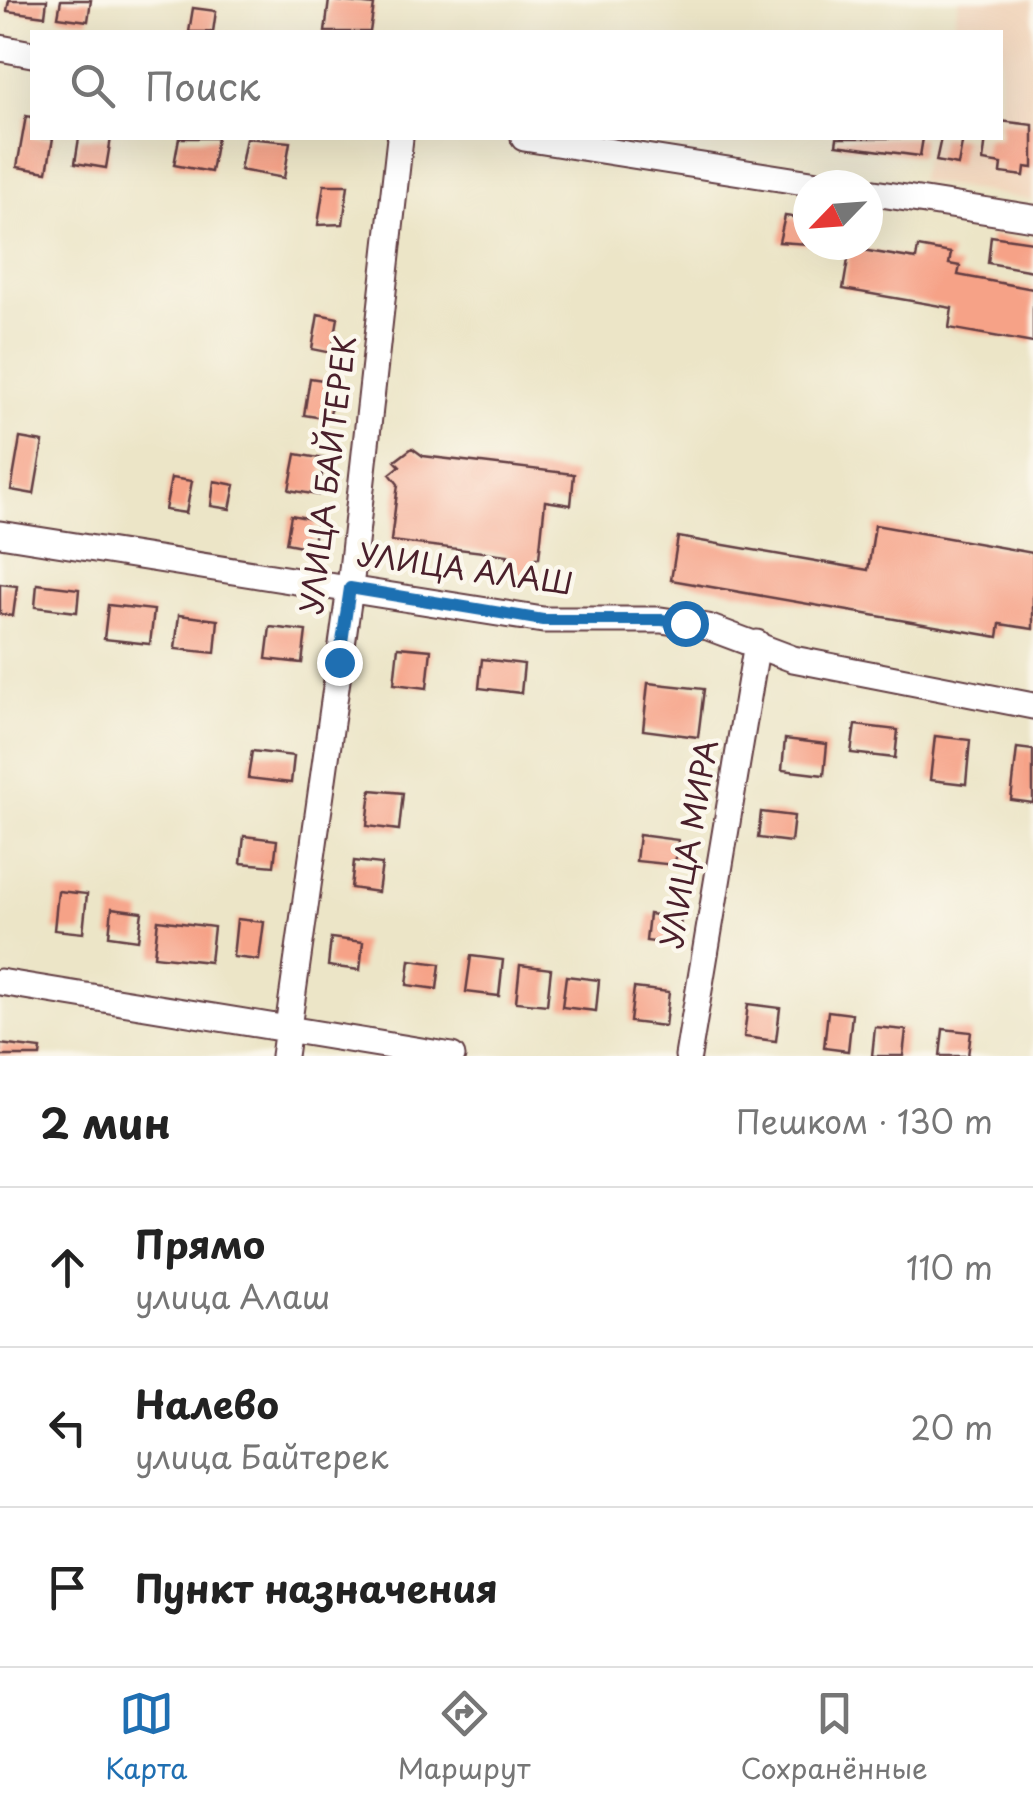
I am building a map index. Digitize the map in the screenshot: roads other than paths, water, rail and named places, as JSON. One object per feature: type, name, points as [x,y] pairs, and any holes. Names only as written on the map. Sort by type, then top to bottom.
[{"type":"street","points":[[0,48],[30,54]]},
{"type":"street","name":"УЛИЦА БАЙТЕРЕК","points":[[286,1044],[350,588],[400,140]]},
{"type":"street","points":[[537,140],[793,180]]},
{"type":"street","points":[[883,194],[1033,218]]},
{"type":"street","name":"УЛИЦА АЛАШ","points":[[0,534],[543,620],[662,620],[708,627],[793,659],[1033,706]]},
{"type":"street","name":"УЛИЦА МИРА","points":[[688,1056],[757,643]]},
{"type":"street","points":[[751,679],[766,668],[793,659]]},
{"type":"street","points":[[0,982],[286,1044],[452,1056]]}]
